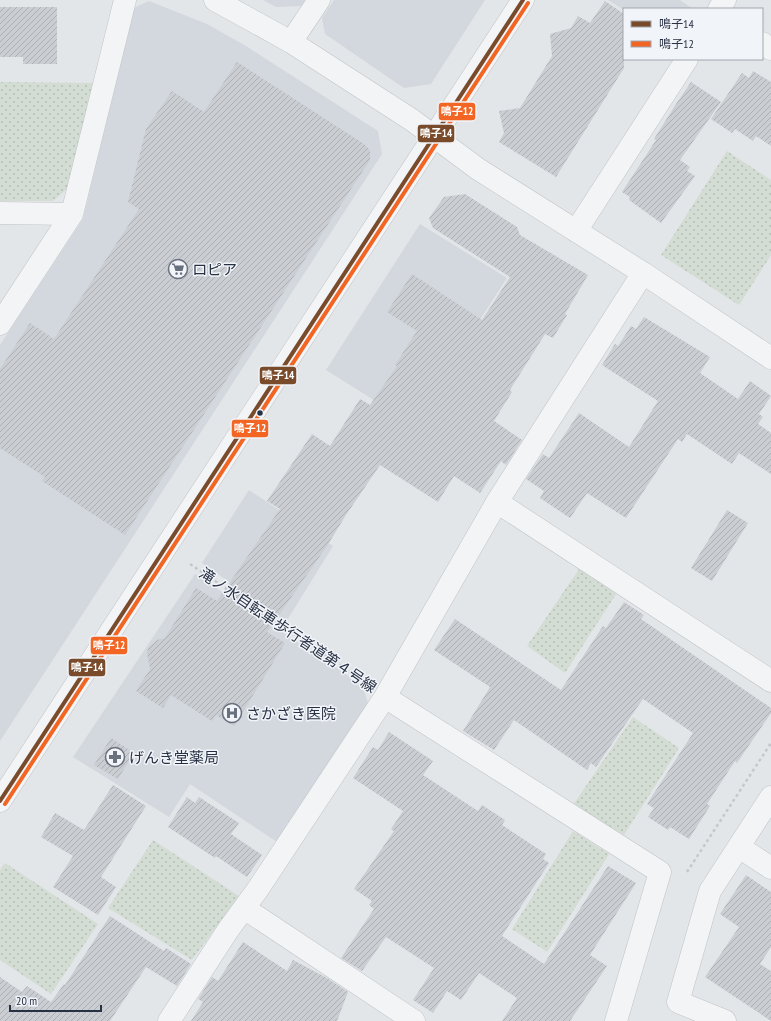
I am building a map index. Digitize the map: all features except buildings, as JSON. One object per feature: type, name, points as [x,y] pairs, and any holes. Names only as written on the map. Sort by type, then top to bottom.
[{"type":"street","points":[[0,324],[72,214],[125,0]]},
{"type":"street","points":[[215,0],[291,42],[412,120],[478,169],[643,273],[771,358]]},
{"type":"street","points":[[291,42],[319,0]]},
{"type":"street","points":[[0,801],[524,0]]},
{"type":"street","points":[[576,231],[686,60]]},
{"type":"street","points":[[0,213],[72,214]]},
{"type":"street","points":[[169,1021],[228,930],[385,697],[497,502],[643,273]]},
{"type":"street","points":[[497,502],[771,681]]},
{"type":"street","points":[[385,697],[660,872],[616,1021]]},
{"type":"street","points":[[725,1021],[678,1002],[710,891],[771,797]]},
{"type":"street","points":[[739,847],[771,868]]},
{"type":"street","points":[[244,908],[414,1021]]},
{"type":"path","name":"滝ノ水自転車歩行者道第４号線","points":[[190,564],[376,689],[385,697]]},
{"type":"shaded area","points":[[263,0],[305,0],[301,6],[276,7]]},
{"type":"shaded area","points":[[334,0],[485,0],[431,84],[404,88],[325,34],[322,18]]},
{"type":"shaded area","points":[[608,0],[680,0],[692,8],[623,8],[623,9]]},
{"type":"shaded area","points":[[149,1],[207,24],[246,46],[378,131],[382,154],[0,741],[0,345],[83,219],[134,8]]},
{"type":"shaded area","points":[[0,82],[93,83],[67,189],[53,201],[0,201]]},
{"type":"shaded area","points":[[727,151],[771,180],[771,255],[739,305],[661,255]]},
{"type":"shaded area","points":[[420,224],[507,278],[412,424],[326,370]]},
{"type":"shaded area","points":[[249,490],[333,546],[286,622],[202,563]]},
{"type":"shaded area","points":[[579,569],[616,594],[565,673],[527,646]]},
{"type":"shaded area","name":"さかざき医院","points":[[195,574],[362,685],[368,703],[277,842],[190,784],[169,817],[73,757]]},
{"type":"shaded area","points":[[633,717],[679,748],[624,835],[573,805]]},
{"type":"shaded area","points":[[573,831],[609,854],[547,952],[512,929]]},
{"type":"shaded area","points":[[153,840],[239,896],[192,960],[108,908]]},
{"type":"shaded area","points":[[5,863],[98,924],[51,994],[0,960],[0,870]]},
{"type":"transit line","name":"鳴子14","points":[[0,801],[523,0]]},
{"type":"transit line","name":"鳴子12","points":[[5,804],[528,3]]},
{"type":"place","name":"ロピア","points":[[178,269]]},
{"type":"place","name":"さかざき医院","points":[[232,713]]},
{"type":"place","name":"げんき堂薬局","points":[[115,757]]}]
